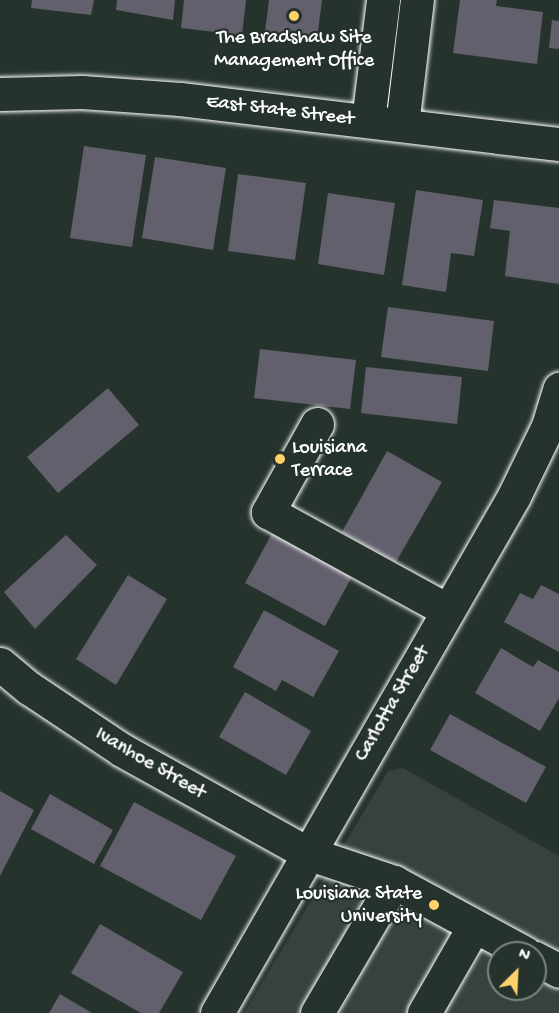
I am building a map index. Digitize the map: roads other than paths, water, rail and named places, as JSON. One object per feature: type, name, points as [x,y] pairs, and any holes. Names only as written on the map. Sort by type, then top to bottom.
[{"type":"street","points":[[368,121],[383,0]]},
{"type":"street","points":[[402,125],[417,0]]},
{"type":"street","name":"East State Street","points":[[0,94],[82,92],[180,99],[559,144]]},
{"type":"street","name":"Carlotta Street","points":[[217,1013],[514,496],[548,426],[559,389]]},
{"type":"street","points":[[317,424],[268,512],[447,610]]},
{"type":"street","name":"Ivanhoe Street","points":[[0,664],[29,688],[122,750],[307,853],[394,882],[502,941]]},
{"type":"street","points":[[317,1013],[394,882]]},
{"type":"street","points":[[424,1013],[474,926]]},
{"type":"place","name":"The Bradshaw Site Management Office","points":[[294,16]]},
{"type":"place","name":"Louisiana Terrace","points":[[280,459]]},
{"type":"place","name":"Louisiana State University","points":[[434,905]]}]
